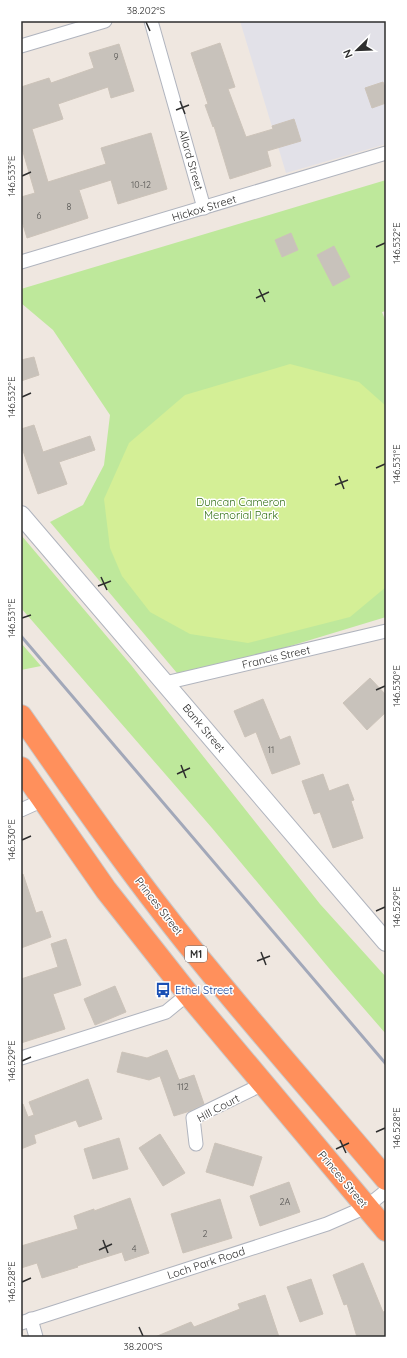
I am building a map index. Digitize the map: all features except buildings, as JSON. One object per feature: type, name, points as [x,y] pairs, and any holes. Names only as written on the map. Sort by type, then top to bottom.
[{"type":"highway","name":"Princes Street","points":[[21,716],[68,784],[147,892],[208,969],[386,1179]]},
{"type":"highway","name":"Princes Street","points":[[21,768],[27,806],[106,890],[188,994],[386,1230]]},
{"type":"highway","points":[[27,806],[68,784]]},
{"type":"main road","name":"Bank Street","points":[[21,515],[386,942]]},
{"type":"street","points":[[21,46],[105,21]]},
{"type":"street","name":"Allard Street","points":[[151,21],[204,208]]},
{"type":"street","name":"Hickox Street","points":[[21,262],[386,153]]},
{"type":"street","name":"Francis Street","points":[[165,683],[386,631]]},
{"type":"street","points":[[21,1058],[166,1012],[188,994]]},
{"type":"street","name":"Hill Court","points":[[196,1144],[193,1118],[263,1084]]},
{"type":"street","name":"Loch Park Road","points":[[26,1321],[326,1224],[366,1207],[386,1191]]},
{"type":"street","points":[[26,1321],[36,1337]]},
{"type":"shaded area","points":[[240,21],[386,21],[386,144],[286,173]]},
{"type":"green space","name":"Duncan Cameron Memorial Park","points":[[386,180],[386,311],[382,312],[386,322],[386,617],[182,679],[50,522],[83,505],[104,465],[110,415],[53,330],[21,303],[21,289]]},
{"type":"green space","points":[[290,364],[359,382],[386,406],[386,587],[350,617],[248,643],[190,634],[150,612],[122,576],[110,548],[104,499],[129,443],[185,395]]},
{"type":"green space","points":[[21,535],[131,665],[320,904],[386,977],[386,1034],[212,828],[21,608]]},
{"type":"green space","points":[[21,643],[41,666],[21,670]]},
{"type":"railway","points":[[21,636],[386,1064]]},
{"type":"place","name":"Ethel Street","points":[[163,990]]}]
